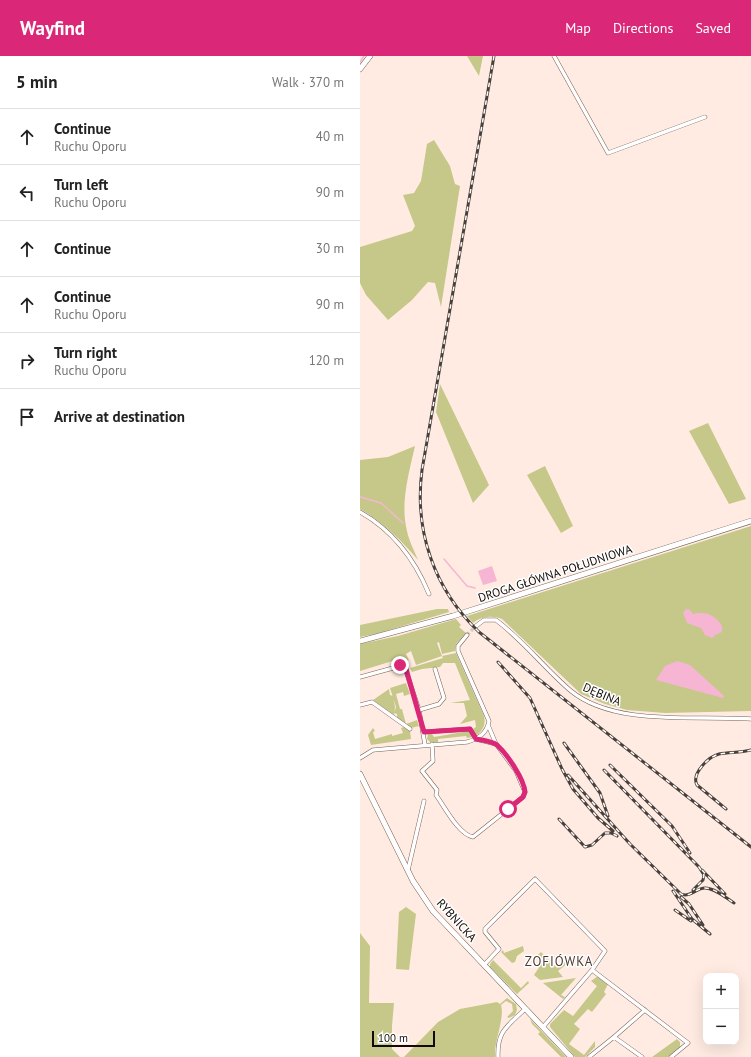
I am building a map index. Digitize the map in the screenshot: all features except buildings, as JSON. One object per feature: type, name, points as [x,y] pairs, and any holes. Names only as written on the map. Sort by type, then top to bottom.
[{"type":"main road","points":[[360,69],[370,56]]},
{"type":"main road","name":"DROGA GŁÓWNA POŁUDNIOWA","points":[[362,640],[453,616],[751,521]]},
{"type":"main road","name":"RYBNICKA","points":[[360,774],[375,801],[418,890],[434,911],[571,1057]]},
{"type":"street","points":[[554,56],[608,153],[705,117]]},
{"type":"street","points":[[360,512],[378,524],[397,542],[418,569],[429,594]]},
{"type":"street","name":"DĘBINA","points":[[476,626],[484,620],[496,620],[572,692],[603,708],[625,714],[751,719]]},
{"type":"street","points":[[432,744],[433,761],[422,771],[437,790],[436,795],[464,834],[473,837],[523,797],[525,792],[516,771],[496,744],[488,725],[488,716],[458,651],[458,646],[467,635]]},
{"type":"street","points":[[360,677],[404,665],[419,710],[424,732],[425,745]]},
{"type":"street","points":[[419,710],[439,704],[444,698],[435,669]]},
{"type":"street","points":[[360,705],[372,702],[410,729]]},
{"type":"street","points":[[360,758],[373,750],[476,739],[481,737],[488,725]]},
{"type":"street","points":[[424,732],[470,729],[476,739],[496,744]]},
{"type":"street","points":[[408,871],[424,801]]},
{"type":"street","points":[[484,965],[499,949],[485,932],[485,929],[534,879],[605,951],[592,970],[543,1027]]},
{"type":"street","points":[[592,970],[688,1043],[671,1057]]},
{"type":"street","points":[[498,1057],[498,1040],[501,1033],[525,1009]]},
{"type":"street","points":[[589,1057],[645,1010]]},
{"type":"street","points":[[614,1037],[642,1057]]},
{"type":"green space","points":[[467,56],[483,56],[479,76]]},
{"type":"green space","points":[[434,140],[450,166],[455,184],[460,186],[441,307],[435,283],[428,282],[412,300],[388,320],[366,295],[360,283],[360,247],[412,231],[415,226],[403,195],[414,193],[421,181],[427,144]]},
{"type":"green space","points":[[440,384],[489,485],[473,503],[436,412]]},
{"type":"green space","points":[[708,423],[746,499],[729,504],[689,431]]},
{"type":"green space","points":[[415,446],[406,488],[404,510],[408,535],[418,560],[391,532],[360,509],[360,460],[388,457]]},
{"type":"green space","points":[[545,466],[573,526],[561,533],[527,475]]},
{"type":"green space","points":[[751,526],[751,711],[665,713],[627,710],[605,704],[581,694],[502,619],[487,617],[473,623],[467,616]]},
{"type":"green space","points":[[437,609],[448,609],[449,612],[376,634],[360,637],[360,625]]},
{"type":"green space","points":[[456,619],[461,625],[459,627],[466,633],[456,644],[455,651],[442,654],[439,642],[437,643],[442,656],[416,665],[411,651],[406,654],[409,660],[402,662],[399,659],[360,671],[360,644],[398,636]]},
{"type":"green space","points":[[456,653],[484,716],[485,722],[483,727],[476,736],[473,729],[476,727],[475,720],[460,724],[467,716],[464,703],[450,703],[470,700],[455,663],[443,663],[440,667],[412,672],[410,668],[443,658],[442,656]]},
{"type":"green space","points":[[406,683],[410,694],[404,696],[403,692],[396,694],[406,724],[417,720],[419,726],[411,728],[397,718],[397,714],[394,713],[396,707],[390,688]]},
{"type":"green space","points":[[389,689],[390,695],[393,696],[395,707],[394,715],[373,700]]},
{"type":"green space","points":[[404,727],[410,731],[411,739],[371,745],[368,735],[373,728],[375,731],[373,732],[375,739],[392,734],[392,736],[403,733],[401,728]]},
{"type":"green space","points":[[469,731],[473,737],[467,738],[466,736],[438,739],[438,742],[430,742],[427,739],[428,734],[432,734],[434,737]]},
{"type":"green space","points":[[406,907],[416,914],[409,970],[396,969],[399,912]]},
{"type":"green space","points":[[360,933],[370,946],[369,1003],[394,1003],[392,1049],[400,1057],[360,1057]]},
{"type":"green space","points":[[523,946],[524,951],[517,956],[515,962],[512,963],[501,952],[503,950],[504,953]]},
{"type":"green space","points":[[541,952],[557,968],[566,961],[568,963],[558,971],[563,977],[540,980],[534,975],[540,966],[537,956]]},
{"type":"green space","points":[[493,960],[521,988],[528,981],[529,983],[517,994],[490,967]]},
{"type":"green space","points":[[598,976],[608,984],[604,992],[606,994],[592,1012],[588,1009],[574,1024],[580,1029],[569,1044],[584,1055],[595,1041],[595,1047],[585,1057],[575,1057],[550,1027],[550,1024],[564,1010],[573,1016],[597,986],[591,981]]},
{"type":"green space","points":[[576,978],[561,995],[565,997],[563,999],[543,983]]},
{"type":"green space","points":[[507,998],[516,1004],[517,1010],[515,1015],[509,1018],[507,1017],[513,1011],[512,1004],[506,1001],[501,1005],[502,1017],[496,1044],[495,1057],[404,1057],[438,1022],[460,1009],[497,1002],[500,1004]]},
{"type":"green space","points":[[530,1019],[566,1057],[561,1057],[538,1034],[540,1032],[532,1024]]},
{"type":"green space","points":[[677,1039],[680,1042],[680,1047],[668,1057],[652,1057]]},
{"type":"shaded area","points":[[492,566],[497,581],[483,585],[478,571]]},
{"type":"shaded area","points":[[686,609],[690,610],[693,614],[702,613],[710,615],[722,626],[722,632],[712,638],[705,635],[701,628],[687,623],[683,613]]},
{"type":"shaded area","points":[[677,661],[690,665],[724,696],[723,698],[656,680],[665,666]]},
{"type":"waterway","points":[[360,62],[364,56]]},
{"type":"waterway","points":[[360,497],[381,503],[403,523]]},
{"type":"waterway","points":[[444,559],[467,586],[475,588]]},
{"type":"tunnel","points":[[467,635],[476,626]]},
{"type":"railway","points":[[494,56],[422,470],[420,493],[421,515],[431,558],[439,578],[450,597],[463,615],[479,632],[751,847]]},
{"type":"railway","points":[[498,662],[530,698],[562,769],[573,789],[598,818],[613,831]]},
{"type":"railway","points":[[564,743],[600,793],[608,816]]},
{"type":"railway","points":[[726,809],[697,785],[696,776],[698,771],[706,762],[719,754],[751,750]]},
{"type":"railway","points":[[610,765],[672,826],[690,853]]},
{"type":"railway","points":[[604,770],[699,867],[704,875],[703,880],[693,890]]},
{"type":"railway","points":[[568,775],[630,844],[681,894],[687,895],[702,888],[709,888],[734,903]]},
{"type":"railway","points":[[559,819],[585,847],[592,845],[605,833],[611,833],[617,836]]},
{"type":"railway","points":[[702,870],[725,894]]},
{"type":"railway","points":[[673,891],[692,919],[710,934]]},
{"type":"railway","points":[[681,897],[689,904],[703,925]]},
{"type":"railway","points":[[675,910],[691,921]]},
{"type":"district","name":"ZOFIÓWKA","points":[[559,961]]},
{"type":"route","points":[[400,665],[404,665],[406,669],[419,710],[424,732],[444,732],[470,729],[472,730],[476,739],[496,744],[510,762],[525,788],[525,792],[523,797],[508,809]]}]
